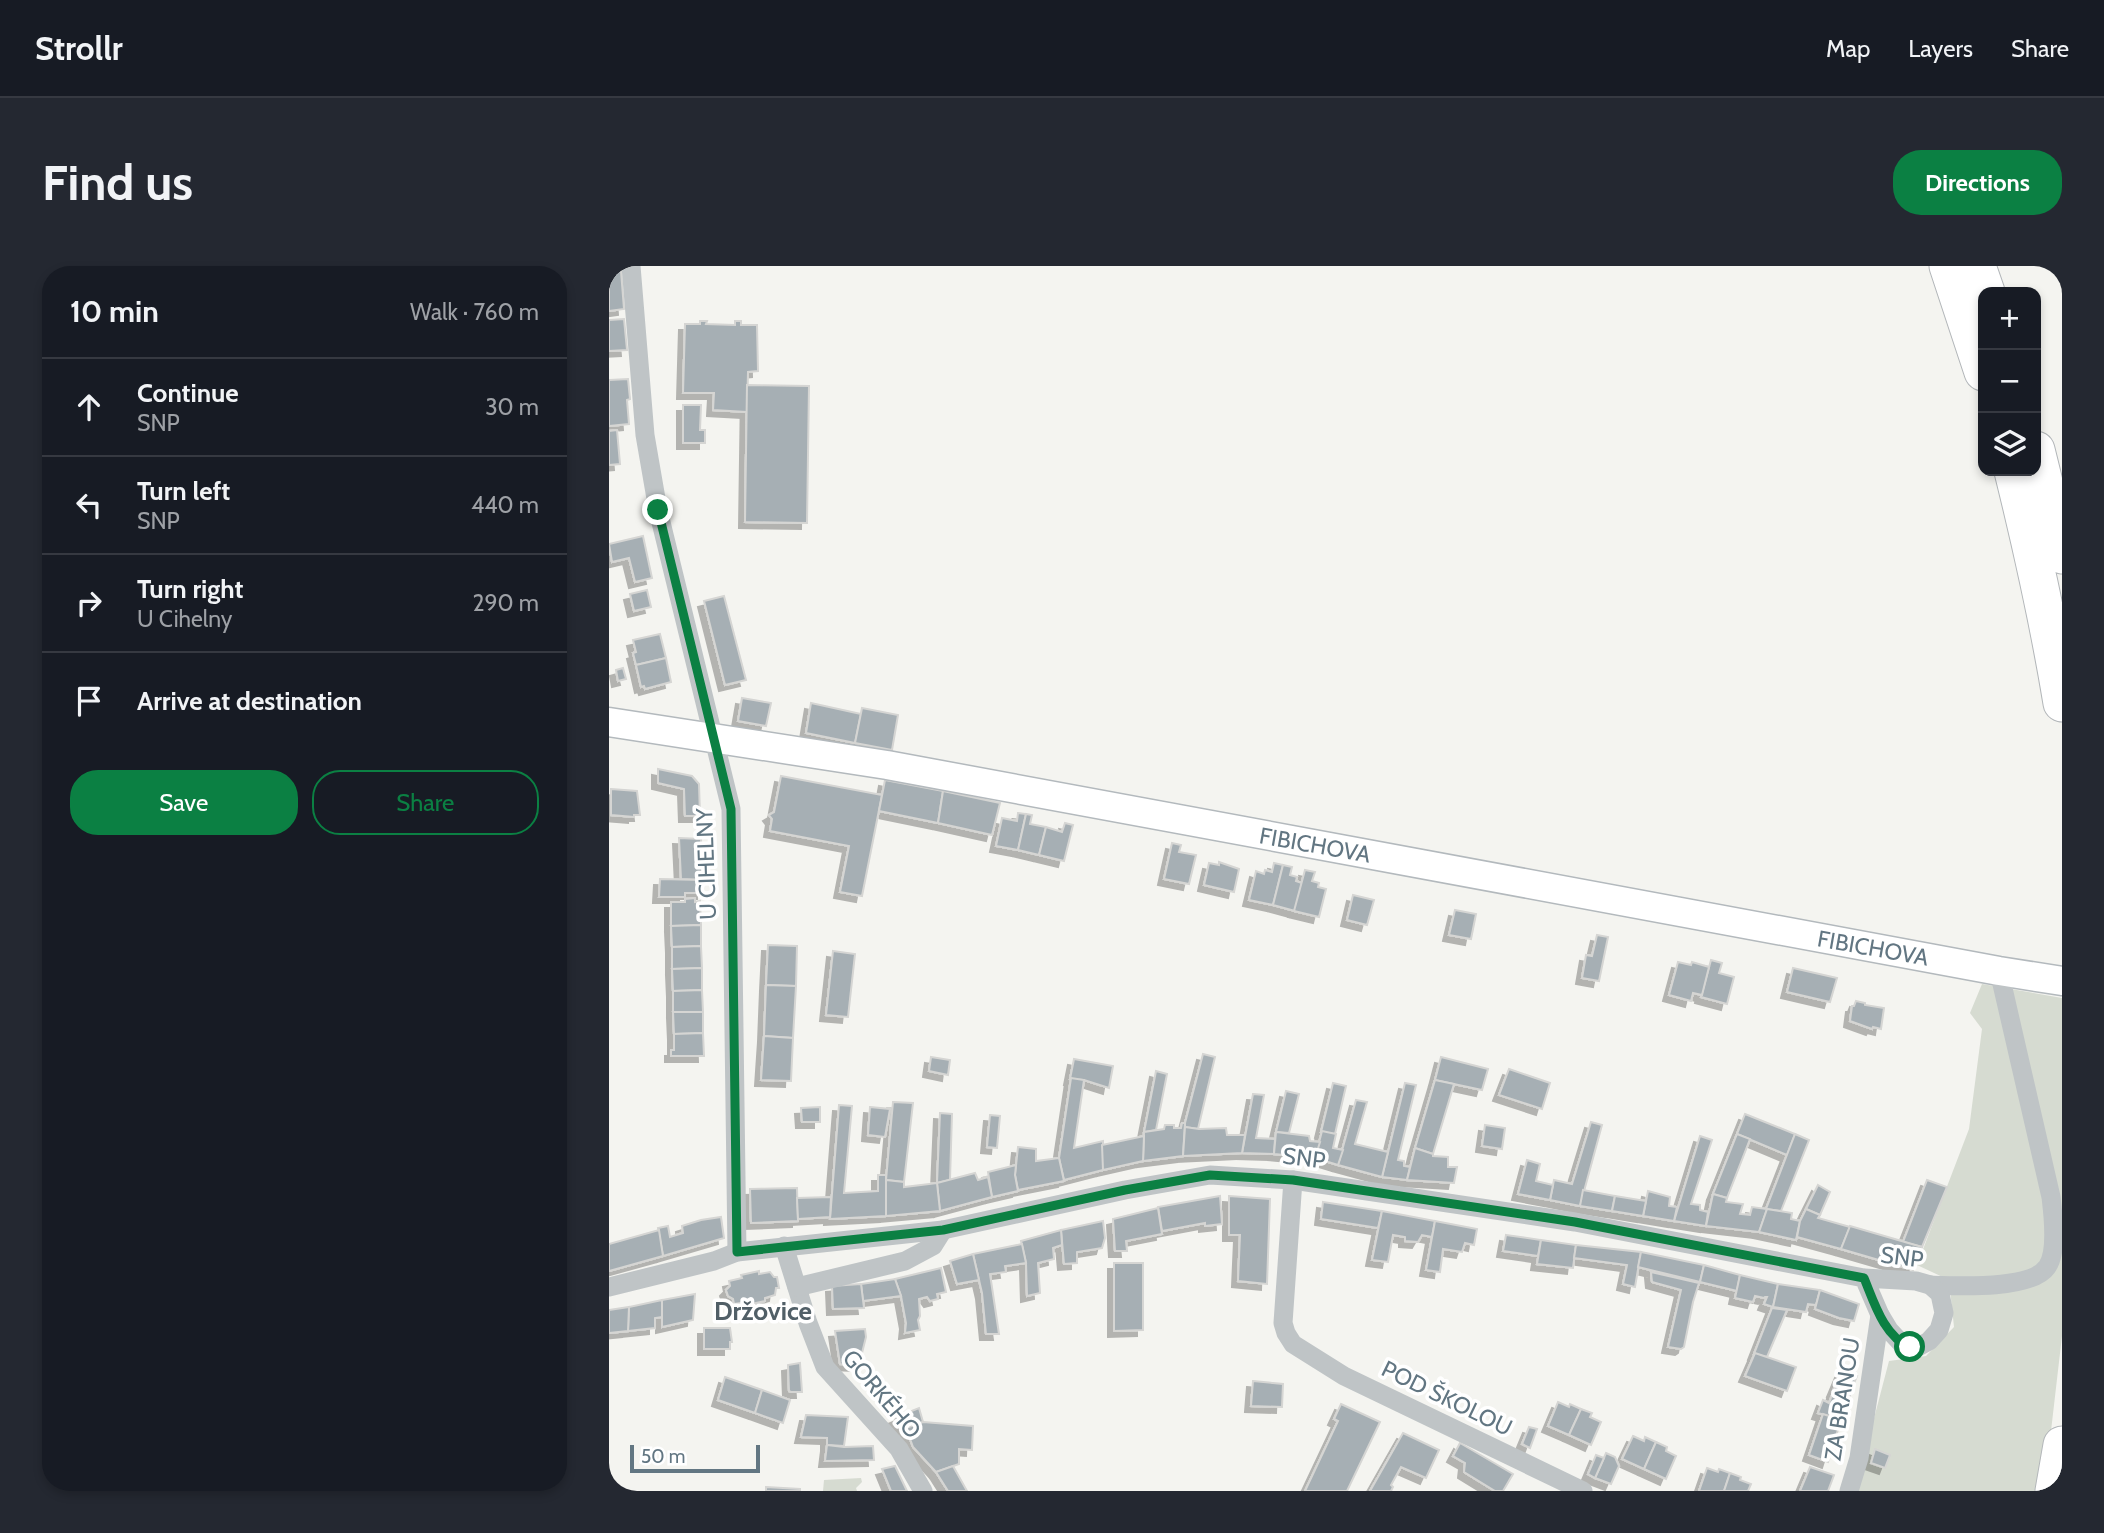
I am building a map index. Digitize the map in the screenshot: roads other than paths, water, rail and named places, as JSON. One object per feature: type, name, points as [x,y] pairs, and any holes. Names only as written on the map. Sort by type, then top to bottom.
[{"type":"highway","points":[[1948,266],[1978,357]]},
{"type":"highway","points":[[1977,266],[1984,287]]},
{"type":"highway","points":[[2041,470],[2062,555]]},
{"type":"highway","points":[[2014,476],[2034,558],[2062,703]]},
{"type":"highway","points":[[2054,1491],[2062,1445]]},
{"type":"street","name":"U CIHELNY","points":[[631,266],[645,435],[658,510],[731,809],[737,1252]]},
{"type":"street","name":"FIBICHOVA","points":[[609,722],[901,768],[2062,981]]},
{"type":"street","points":[[1930,1285],[2020,1282],[2038,1276],[2051,1258],[2051,1197],[2009,973]]},
{"type":"street","name":"SNP","points":[[737,1252],[943,1230],[1125,1190],[1210,1175],[1293,1180],[1575,1222],[1864,1278],[1916,1281],[1930,1285],[1940,1294],[1944,1313],[1938,1330],[1929,1341],[1918,1347],[1902,1344],[1880,1315],[1864,1278]]},
{"type":"street","name":"POD ŠKOLOU","points":[[1293,1180],[1283,1323],[1293,1344],[1344,1376],[1583,1491]]},
{"type":"street","points":[[797,1287],[905,1261],[933,1246],[943,1230]]},
{"type":"street","name":"GORKÉHO","points":[[784,1246],[808,1324],[825,1367],[899,1449],[923,1491]]},
{"type":"street","points":[[609,1287],[714,1261],[737,1252]]},
{"type":"street","name":"ZA BRANOU","points":[[1849,1491],[1859,1458],[1880,1315]]},
{"type":"district","name":"Držovice","points":[[763,1311]]}]
